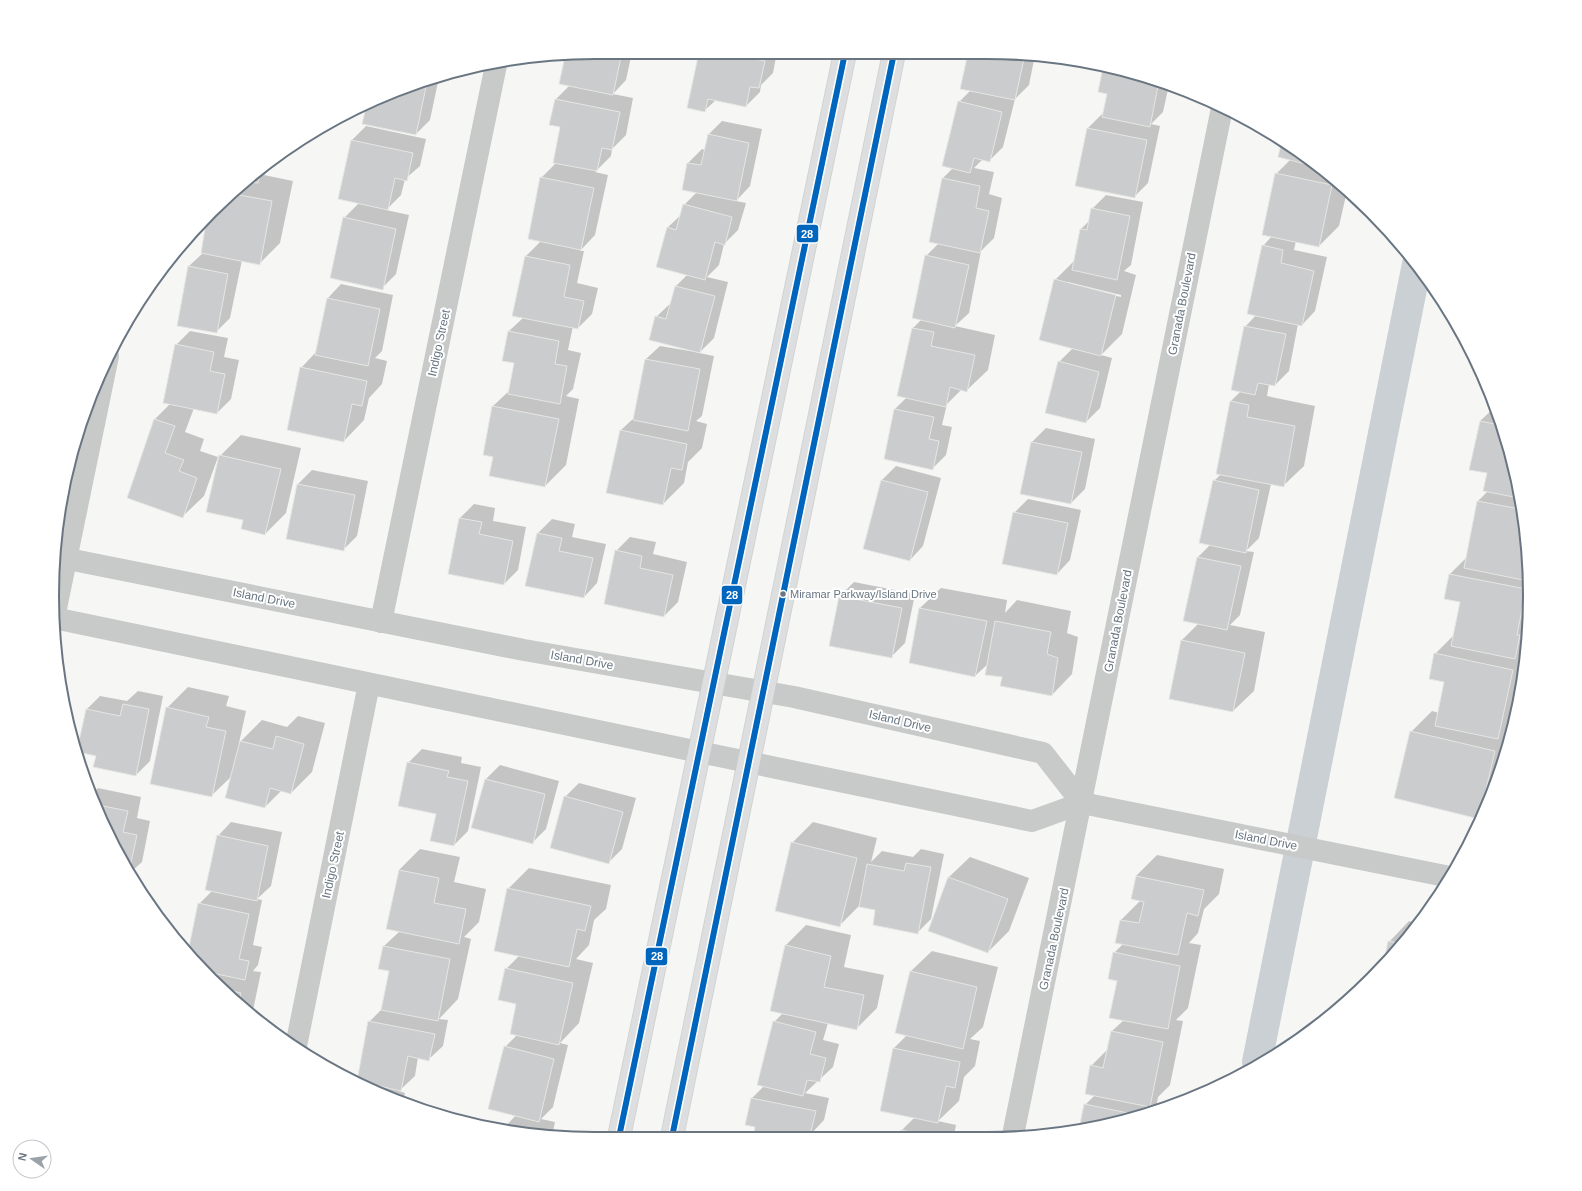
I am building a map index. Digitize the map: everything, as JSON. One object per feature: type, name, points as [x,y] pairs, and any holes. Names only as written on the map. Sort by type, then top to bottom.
[{"type":"main road","points":[[620,1132],[844,59]]},
{"type":"main road","points":[[673,1132],[893,59]]},
{"type":"street","name":"Indigo Street","points":[[381,622],[495,68]]},
{"type":"street","name":"Granada Boulevard","points":[[1014,1131],[1082,803],[1221,113]]},
{"type":"street","points":[[60,576],[62,558],[101,389]]},
{"type":"street","name":"Island Drive","points":[[62,558],[524,650],[794,697],[1043,753],[1082,803],[1444,876]]},
{"type":"street","points":[[60,619],[369,684],[699,750],[1032,821],[1082,803]]},
{"type":"street","name":"Indigo Street","points":[[297,1042],[369,684]]},
{"type":"building","points":[[621,59],[613,95],[559,84],[564,60]]},
{"type":"building","points":[[698,59],[755,59],[765,61],[759,88],[750,87],[746,107],[708,99],[705,112],[687,108]]},
{"type":"building","points":[[967,59],[1024,60],[1015,100],[960,89]]},
{"type":"building","points":[[1102,72],[1158,87],[1150,127],[1102,117],[1107,94],[1098,92]]},
{"type":"building","points":[[426,86],[416,135],[362,124],[365,111]]},
{"type":"building","points":[[555,99],[620,112],[612,150],[602,148],[597,171],[553,163],[560,127],[549,125]]},
{"type":"building","points":[[958,101],[1002,112],[990,162],[974,158],[970,173],[942,166]]},
{"type":"building","points":[[1087,128],[1147,140],[1135,198],[1075,186]]},
{"type":"building","points":[[708,134],[749,143],[737,201],[682,190],[687,163],[701,165]]},
{"type":"building","points":[[351,140],[413,153],[407,181],[395,178],[388,210],[338,199]]},
{"type":"building","points":[[1281,146],[1305,164],[1278,157]]},
{"type":"building","points":[[1275,173],[1332,185],[1319,247],[1262,235]]},
{"type":"building","points":[[540,177],[594,188],[581,250],[528,239]]},
{"type":"building","points":[[259,178],[258,183],[254,182]]},
{"type":"building","points":[[942,178],[980,186],[976,208],[989,211],[980,253],[929,242]]},
{"type":"building","points":[[239,195],[272,201],[260,265],[201,253],[205,228]]},
{"type":"building","points":[[683,204],[732,217],[725,245],[715,242],[705,280],[656,267],[667,227],[676,230]]},
{"type":"building","points":[[1091,208],[1130,216],[1117,280],[1072,270],[1080,229],[1087,230]]},
{"type":"building","points":[[343,217],[396,229],[383,290],[330,278]]},
{"type":"building","points":[[1262,245],[1283,250],[1281,263],[1314,271],[1302,326],[1247,314]]},
{"type":"building","points":[[925,255],[969,265],[955,328],[912,318]]},
{"type":"building","points":[[525,256],[570,265],[564,297],[584,301],[578,329],[512,316]]},
{"type":"building","points":[[188,266],[228,274],[217,333],[177,326]]},
{"type":"building","points":[[1054,279],[1116,295],[1101,356],[1039,340]]},
{"type":"building","points":[[675,286],[715,296],[700,353],[649,340],[655,316],[666,319]]},
{"type":"building","points":[[327,298],[380,309],[368,366],[315,355]]},
{"type":"building","points":[[1244,326],[1286,334],[1275,386],[1258,383],[1255,395],[1231,390]]},
{"type":"building","points":[[912,328],[934,332],[931,346],[975,355],[967,392],[950,387],[946,407],[897,396]]},
{"type":"building","points":[[508,331],[559,341],[555,364],[567,366],[560,404],[508,394],[514,363],[502,361]]},
{"type":"building","points":[[175,344],[214,352],[210,371],[225,374],[217,414],[163,403]]},
{"type":"building","points":[[645,359],[700,369],[688,431],[633,420]]},
{"type":"building","points":[[1058,361],[1099,372],[1086,423],[1045,413]]},
{"type":"building","points":[[300,367],[367,381],[362,406],[352,404],[344,442],[287,430]]},
{"type":"building","points":[[1230,401],[1249,405],[1247,417],[1295,426],[1284,487],[1216,474]]},
{"type":"building","points":[[492,406],[559,419],[545,487],[489,476],[493,457],[483,455]]},
{"type":"building","points":[[894,409],[934,417],[929,439],[939,441],[933,470],[884,459]]},
{"type":"building","points":[[154,419],[175,426],[165,453],[184,460],[179,471],[197,478],[183,518],[127,498]]},
{"type":"building","points":[[1480,421],[1495,424],[1505,457],[1514,497],[1483,491],[1487,473],[1469,470]]},
{"type":"building","points":[[620,430],[687,444],[682,470],[671,468],[663,505],[606,493]]},
{"type":"building","points":[[1031,442],[1082,452],[1071,504],[1020,494]]},
{"type":"building","points":[[219,455],[281,469],[265,535],[241,529],[243,520],[206,512]]},
{"type":"building","points":[[881,480],[928,492],[910,561],[863,549]]},
{"type":"building","points":[[1213,480],[1259,490],[1246,553],[1199,543]]},
{"type":"building","points":[[297,484],[355,495],[344,551],[286,539]]},
{"type":"building","points":[[1477,501],[1516,508],[1522,560],[1523,580],[1464,568]]},
{"type":"building","points":[[1013,512],[1068,523],[1057,575],[1002,564]]},
{"type":"building","points":[[459,518],[482,522],[479,534],[513,541],[504,585],[448,574]]},
{"type":"building","points":[[537,533],[562,538],[559,551],[593,558],[584,598],[525,586]]},
{"type":"building","points":[[615,550],[642,556],[640,568],[673,575],[664,617],[604,604]]},
{"type":"building","points":[[1197,557],[1241,566],[1227,630],[1183,621]]},
{"type":"building","points":[[1449,574],[1523,588],[1523,606],[1517,635],[1520,635],[1515,659],[1451,646],[1460,602],[1444,599]]},
{"type":"building","points":[[839,596],[902,608],[892,658],[829,646]]},
{"type":"building","points":[[919,608],[987,621],[975,677],[909,663]]},
{"type":"building","points":[[995,621],[1051,632],[1047,654],[1058,658],[1052,696],[1000,686],[1002,677],[985,675]]},
{"type":"building","points":[[1181,640],[1245,653],[1233,712],[1169,699]]},
{"type":"building","points":[[1434,653],[1513,670],[1498,739],[1435,726],[1444,682],[1429,679]]},
{"type":"building","points":[[123,704],[149,709],[136,776],[93,767],[96,756],[83,753],[79,741],[86,709],[120,716]]},
{"type":"building","points":[[166,707],[209,717],[206,727],[226,731],[212,797],[150,784]]},
{"type":"building","points":[[1410,731],[1495,751],[1485,793],[1475,818],[1394,798]]},
{"type":"building","points":[[276,736],[304,744],[291,794],[270,788],[265,808],[225,798],[240,741],[273,749]]},
{"type":"building","points":[[407,762],[449,771],[447,777],[468,781],[454,846],[430,841],[436,814],[398,806]]},
{"type":"building","points":[[485,779],[545,794],[533,844],[471,828]]},
{"type":"building","points":[[564,796],[623,812],[609,864],[550,848]]},
{"type":"building","points":[[102,806],[128,811],[123,832],[137,835],[131,864],[114,833]]},
{"type":"building","points":[[217,835],[268,846],[257,901],[205,890]]},
{"type":"building","points":[[791,842],[857,858],[840,927],[775,911]]},
{"type":"building","points":[[906,863],[931,867],[918,934],[873,925],[875,910],[859,907],[867,864],[904,871]]},
{"type":"building","points":[[399,870],[439,878],[434,903],[466,909],[459,944],[386,929]]},
{"type":"building","points":[[1136,876],[1204,890],[1198,916],[1187,913],[1178,955],[1115,943],[1120,920],[1139,923],[1144,902],[1131,899]]},
{"type":"building","points":[[948,877],[1008,899],[988,953],[928,931]]},
{"type":"building","points":[[507,888],[591,906],[585,931],[577,929],[569,967],[494,951]]},
{"type":"building","points":[[198,903],[249,914],[239,959],[249,961],[245,980],[215,974],[189,946]]},
{"type":"building","points":[[1388,941],[1395,943],[1390,949],[1385,954]]},
{"type":"building","points":[[785,945],[831,956],[824,987],[864,995],[857,1030],[770,1011]]},
{"type":"building","points":[[383,946],[450,959],[438,1021],[381,1010],[389,971],[378,969]]},
{"type":"building","points":[[1113,952],[1180,966],[1168,1029],[1109,1018],[1117,981],[1108,979]]},
{"type":"building","points":[[505,968],[573,983],[559,1045],[510,1034],[516,1004],[498,1000]]},
{"type":"building","points":[[910,971],[977,987],[963,1049],[895,1033]]},
{"type":"building","points":[[234,991],[241,993],[240,997]]},
{"type":"building","points":[[368,1021],[435,1034],[429,1061],[408,1056],[401,1091],[378,1086],[358,1077]]},
{"type":"building","points":[[773,1021],[816,1032],[810,1054],[826,1058],[820,1082],[807,1080],[803,1096],[757,1085]]},
{"type":"building","points":[[1111,1031],[1163,1042],[1150,1107],[1085,1094],[1090,1065],[1103,1068]]},
{"type":"building","points":[[504,1046],[554,1059],[539,1122],[488,1109]]},
{"type":"building","points":[[893,1048],[960,1062],[955,1088],[946,1086],[938,1123],[880,1111]]},
{"type":"building","points":[[751,1098],[816,1111],[811,1132],[754,1132],[755,1127],[745,1125]]},
{"type":"building","points":[[1084,1104],[1128,1113],[1091,1122],[1080,1124]]},
{"type":"building","points":[[901,1130],[911,1132],[901,1132]]},
{"type":"waterway","points":[[1258,1058],[1415,273]]},
{"type":"transit line","name":"28","points":[[620,1132],[844,59]]},
{"type":"transit line","name":"28","points":[[673,1132],[893,59]]},
{"type":"place","name":"Miramar Parkway/Island Drive","points":[[783,594]]}]
